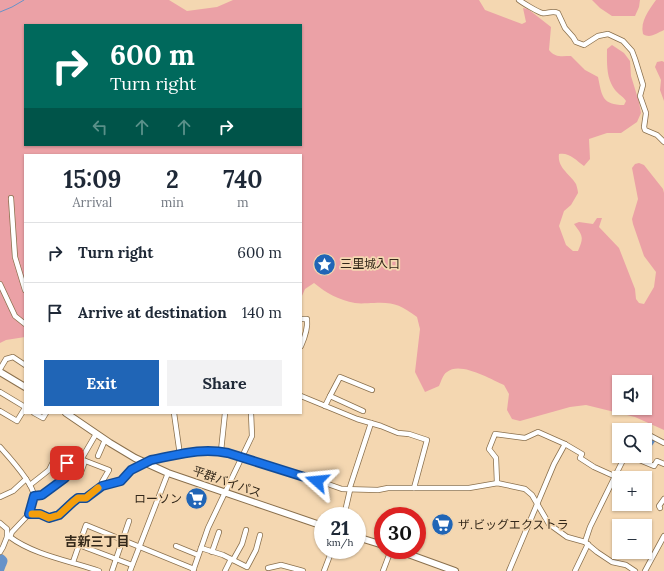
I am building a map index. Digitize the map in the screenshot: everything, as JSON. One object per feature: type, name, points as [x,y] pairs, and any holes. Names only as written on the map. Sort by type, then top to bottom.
[{"type":"highway","points":[[0,371],[24,386]]},
{"type":"highway","name":"平群バイパス","points":[[67,414],[105,440],[144,463],[168,473],[314,523]]},
{"type":"highway","points":[[422,559],[455,571]]},
{"type":"street","points":[[519,0],[538,11],[544,13],[554,11],[558,13],[565,28],[576,42],[584,45],[598,36],[608,34],[623,41],[632,51],[643,85],[640,96],[646,113],[645,130],[657,135],[664,142]]},
{"type":"street","points":[[11,198],[15,257],[24,287]]},
{"type":"street","points":[[0,284],[15,316],[24,323]]},
{"type":"street","points":[[302,319],[307,319],[307,322],[306,333],[302,343]]},
{"type":"street","points":[[0,371],[6,359],[13,357],[24,364]]},
{"type":"street","points":[[325,406],[340,377],[372,390]]},
{"type":"street","points":[[0,392],[24,407]]},
{"type":"street","points":[[302,396],[357,419],[398,433],[409,434],[427,440],[414,488]]},
{"type":"street","points":[[330,396],[363,411]]},
{"type":"street","points":[[0,411],[17,421],[24,410]]},
{"type":"street","points":[[36,414],[43,418],[45,414]]},
{"type":"street","points":[[174,414],[180,455]]},
{"type":"street","points":[[221,451],[225,414]]},
{"type":"street","points":[[73,562],[86,525],[193,570],[208,528],[224,492],[242,458],[252,433],[250,414]]},
{"type":"street","points":[[346,507],[350,488],[371,423]]},
{"type":"street","points":[[498,483],[495,466],[496,458],[490,449],[495,434],[525,438],[538,432],[565,444],[582,454],[580,458],[594,467],[612,475]]},
{"type":"street","points":[[96,434],[82,458],[85,461],[109,470],[102,482],[102,486]]},
{"type":"street","points":[[652,437],[664,443]]},
{"type":"street","points":[[98,456],[105,440]]},
{"type":"street","points":[[509,571],[554,464],[565,444]]},
{"type":"street","points":[[0,446],[26,479],[34,496],[29,514],[8,537],[1,550]]},
{"type":"street","points":[[29,514],[40,514],[49,518],[59,515],[78,498],[86,498],[102,486],[121,481],[131,470],[151,460],[205,450],[221,451],[305,476],[342,490],[378,490],[388,488],[469,488],[498,483],[525,489],[532,495],[548,524],[567,537],[586,543],[612,562],[626,565],[635,571]]},
{"type":"street","points":[[30,485],[49,470],[56,458],[67,463],[68,466],[65,478],[42,495],[34,496]]},
{"type":"street","points":[[80,475],[85,461]]},
{"type":"street","points":[[647,463],[654,466],[657,461],[664,464]]},
{"type":"street","points":[[130,571],[168,473]]},
{"type":"street","points":[[0,497],[12,491],[26,479]]},
{"type":"street","points":[[575,571],[586,543],[590,527],[612,480]]},
{"type":"street","points":[[660,508],[664,499]]},
{"type":"street","points":[[112,571],[130,521]]},
{"type":"street","points":[[0,523],[7,529],[8,537]]},
{"type":"street","points":[[225,571],[242,544],[246,530]]},
{"type":"street","points":[[212,552],[219,532]]},
{"type":"street","points":[[201,548],[232,559],[247,567],[256,550],[260,535]]},
{"type":"street","points":[[645,571],[664,536]]},
{"type":"street","points":[[8,537],[41,552],[99,571]]},
{"type":"street","points":[[79,545],[132,566]]},
{"type":"street","points":[[176,546],[198,555]]},
{"type":"street","points":[[324,571],[329,559]]},
{"type":"street","points":[[383,571],[388,559]]},
{"type":"street","points":[[268,568],[281,565],[303,571]]},
{"type":"shaded area","points":[[0,0],[169,0],[187,11],[217,7],[233,0],[479,0],[485,10],[522,24],[526,22],[523,8],[528,9],[551,27],[549,50],[551,53],[562,56],[571,56],[585,70],[598,77],[604,98],[611,103],[624,105],[626,101],[614,89],[609,78],[607,68],[607,49],[612,45],[624,53],[630,61],[631,76],[641,113],[637,122],[621,133],[607,133],[589,139],[590,159],[584,166],[569,155],[559,154],[560,163],[576,184],[578,193],[571,205],[564,211],[559,226],[566,245],[573,251],[578,251],[582,237],[574,224],[579,222],[593,224],[597,218],[602,218],[599,227],[619,248],[635,289],[636,299],[639,303],[644,304],[654,287],[656,272],[644,256],[632,219],[638,199],[632,168],[635,164],[639,163],[644,165],[663,189],[664,430],[652,425],[652,423],[627,415],[652,415],[652,375],[612,375],[612,411],[586,405],[570,407],[520,421],[512,419],[507,410],[509,394],[504,385],[475,372],[453,369],[443,376],[439,386],[425,392],[415,372],[420,329],[417,317],[397,305],[349,302],[328,293],[314,283],[305,289],[302,296],[302,154],[24,154],[24,337],[6,340],[0,343]]},
{"type":"shaded area","points":[[592,0],[640,0],[635,16],[612,16],[600,8]]},
{"type":"shaded area","points":[[656,0],[664,0],[664,30],[648,36],[643,34],[642,29],[644,20]]},
{"type":"shaded area","points":[[657,62],[664,62],[664,101],[660,90],[661,80],[655,67]]},
{"type":"water","points":[[652,438],[656,440],[652,446]]},
{"type":"water","points":[[2,554],[8,561],[4,571],[0,571],[0,555]]},
{"type":"waterway","points":[[0,12],[24,0]]},
{"type":"slow traffic","points":[[32,514],[36,513],[49,518],[59,515],[78,498],[86,498],[98,488]]},
{"type":"place","name":"三里城入口","points":[[324,264]]},
{"type":"place","name":"ローソン","points":[[197,499]]},
{"type":"place","name":"ザ.ビッグエクストラ","points":[[443,525]]},
{"type":"district","name":"吉新三丁目","points":[[97,541]]},
{"type":"route","points":[[67,463],[68,466],[65,478],[42,495],[34,496],[29,514],[36,513],[49,518],[59,515],[78,498],[86,498],[102,486],[121,481],[131,470],[144,463],[151,460],[196,451],[215,450],[228,453],[317,481]]}]
